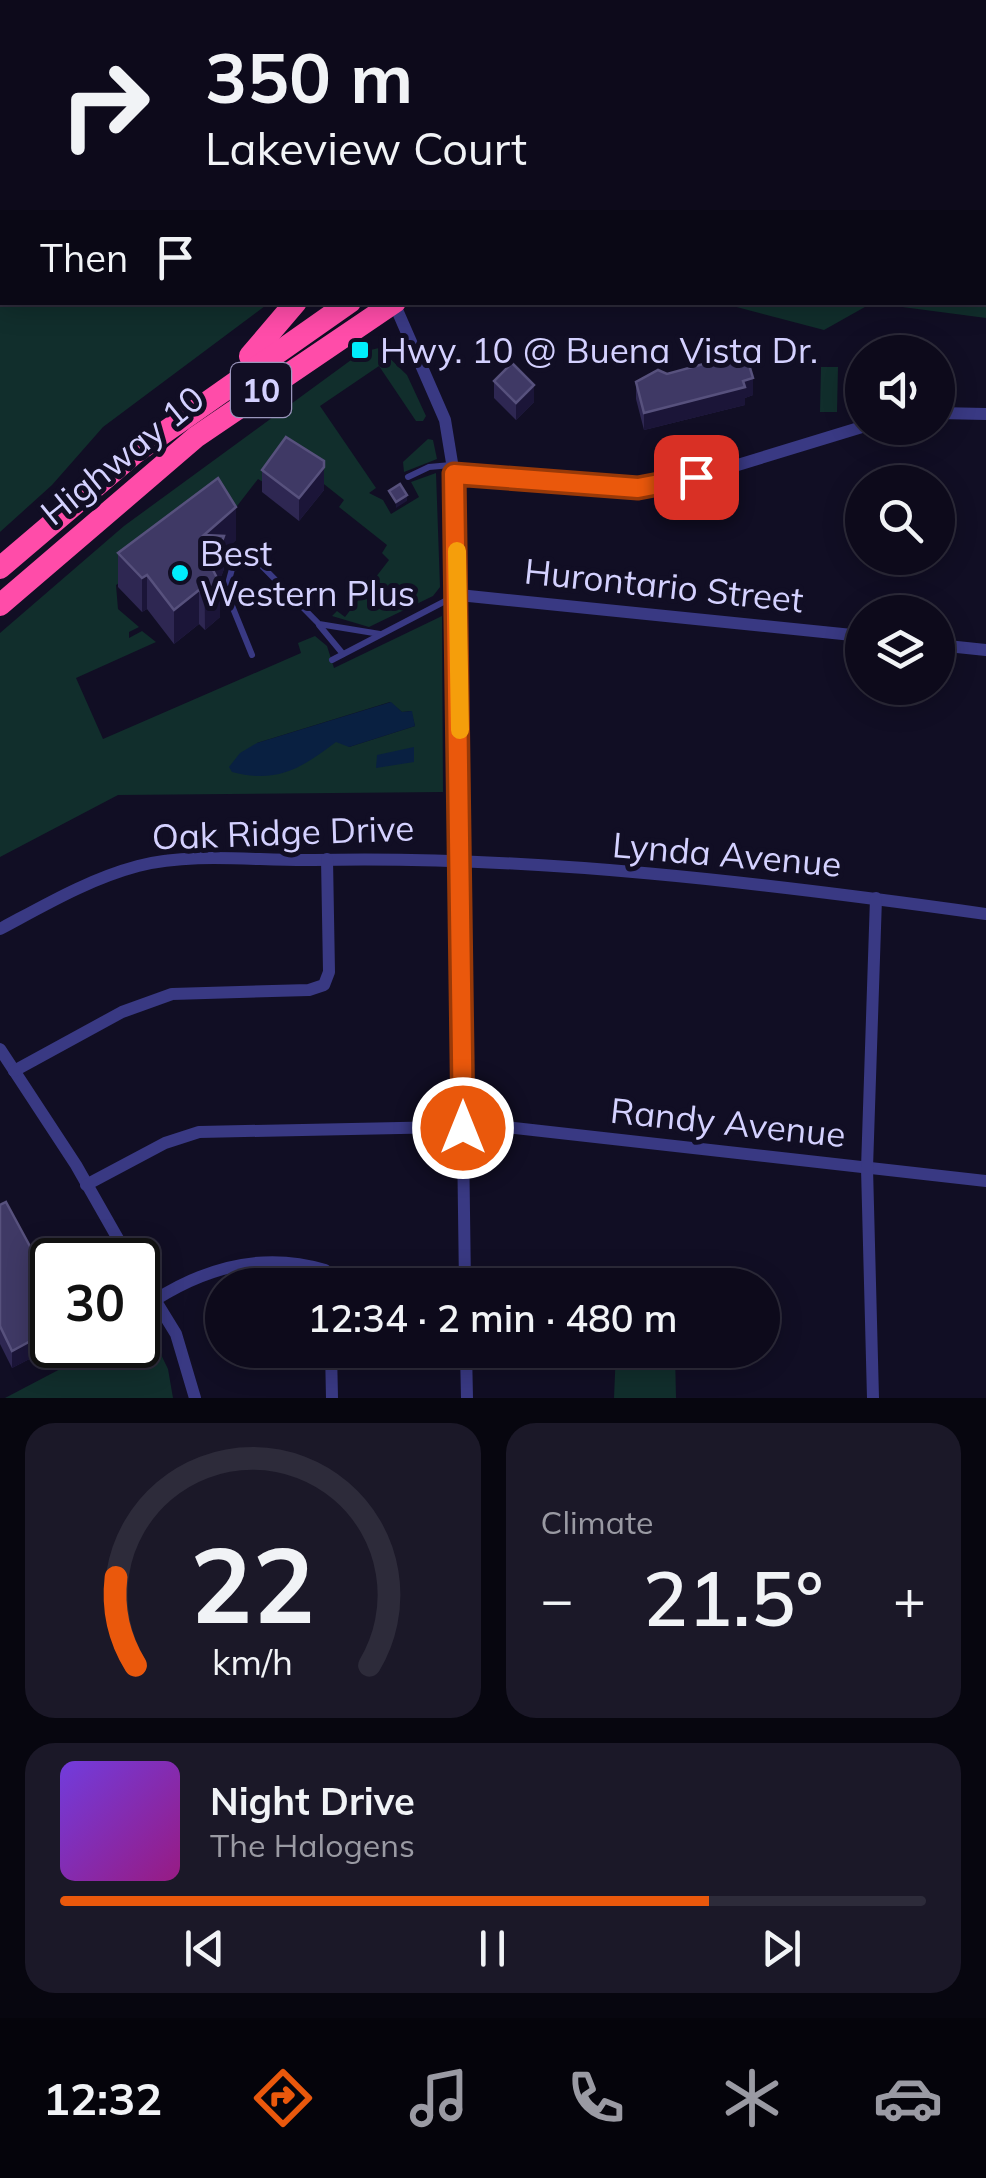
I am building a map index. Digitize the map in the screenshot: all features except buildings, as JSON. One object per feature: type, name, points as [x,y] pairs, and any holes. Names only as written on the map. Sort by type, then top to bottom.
[{"type":"highway","points":[[214,396],[293,305]]},
{"type":"highway","name":"Highway 10","points":[[0,568],[135,453],[346,305]]},
{"type":"highway","name":"Highway 10","points":[[0,606],[196,437],[391,305]]},
{"type":"street","points":[[395,305],[444,420],[453,470],[462,858],[465,1268]]},
{"type":"street","points":[[955,414],[986,414]]},
{"type":"street","points":[[453,470],[586,486],[672,485],[845,432]]},
{"type":"street","name":"Hurontario Street","points":[[458,595],[845,634]]},
{"type":"street","points":[[955,647],[986,650]]},
{"type":"street","name":"Oak Ridge Drive","points":[[0,929],[87,884],[140,866],[462,858]]},
{"type":"street","name":"Lynda Avenue","points":[[462,858],[876,898],[986,914]]},
{"type":"street","points":[[14,1071],[122,1012],[172,994],[309,990],[324,985],[329,972],[327,859]]},
{"type":"street","points":[[873,1398],[867,1168],[876,898]]},
{"type":"street","points":[[0,1049],[117,1238]]},
{"type":"street","name":"Randy Avenue","points":[[86,1184],[165,1143],[199,1132],[497,1126],[986,1181]]},
{"type":"street","points":[[221,1268],[304,1263],[319,1268]]},
{"type":"street","points":[[160,1297],[205,1272]]},
{"type":"street","points":[[160,1309],[182,1348],[194,1398]]},
{"type":"street","points":[[331,1368],[332,1398]]},
{"type":"street","points":[[466,1368],[467,1398]]},
{"type":"lane","points":[[408,477],[429,467],[453,470]]},
{"type":"lane","points":[[252,656],[226,591],[232,570],[254,558],[344,654]]},
{"type":"lane","points":[[332,660],[458,595]]},
{"type":"lane","points":[[319,624],[380,634]]},
{"type":"green space","points":[[0,305],[266,305],[103,427],[52,485],[0,532]]},
{"type":"green space","points":[[729,305],[868,305],[824,330]]},
{"type":"green space","points":[[887,305],[986,305],[986,318]]},
{"type":"green space","points":[[379,348],[407,375],[426,416],[423,421],[416,421],[379,366],[320,406],[376,488],[369,493],[383,500],[391,514],[419,497],[411,482],[436,473],[440,587],[433,596],[369,627],[332,616],[337,611],[345,617],[389,560],[382,553],[387,545],[339,507],[344,500],[305,469],[268,485],[258,479],[234,510],[116,585],[118,609],[139,627],[129,632],[129,638],[142,631],[156,642],[76,678],[103,739],[301,653],[298,643],[315,636],[327,646],[334,668],[442,616],[443,792],[118,795],[0,857],[0,633],[124,526],[362,352]],"holes":[[[390,702],[402,712],[411,711],[415,726],[349,747],[344,741],[257,743]]]},
{"type":"green space","points":[[821,367],[838,367],[837,412],[820,412]]},
{"type":"green space","points":[[428,439],[433,440],[437,459],[404,472],[403,462]]},
{"type":"green space","points":[[160,1353],[168,1369],[173,1398],[5,1398],[62,1368],[160,1368]]},
{"type":"green space","points":[[615,1368],[675,1368],[676,1398],[614,1398]]},
{"type":"water","points":[[391,702],[402,712],[412,711],[415,726],[349,747],[336,742],[300,766],[276,775],[248,775],[232,772],[229,767],[240,753],[257,743]]},
{"type":"water","points":[[414,747],[414,762],[376,768],[377,755]]},
{"type":"slow traffic","points":[[457,551],[460,730]]},
{"type":"place","name":"Hwy. 10 @ Buena Vista Dr.","points":[[360,350]]},
{"type":"place","name":"Best Western Plus","points":[[180,573]]},
{"type":"route","points":[[463,1128],[454,474],[638,488],[672,485],[696,477]]}]
